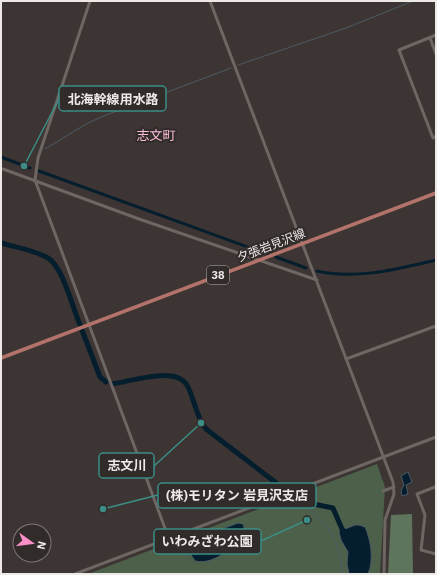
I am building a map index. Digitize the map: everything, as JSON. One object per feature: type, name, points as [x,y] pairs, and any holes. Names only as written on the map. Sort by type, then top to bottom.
[{"type":"main road","name":"夕張岩見沢線","points":[[1,358],[436,193]]},
{"type":"street","points":[[90,1],[38,158],[35,180],[169,539]]},
{"type":"street","points":[[210,1],[303,243],[394,487],[385,520],[384,574]]},
{"type":"street","points":[[436,36],[399,50],[433,138],[436,136]]},
{"type":"street","points":[[430,38],[436,54]]},
{"type":"street","points":[[3,169],[257,261],[316,280]]},
{"type":"street","points":[[346,359],[436,326]]},
{"type":"street","points":[[75,574],[436,437]]},
{"type":"street","points":[[383,492],[394,487]]},
{"type":"street","points":[[436,488],[417,494],[425,515],[421,550],[436,554]]},
{"type":"green space","points":[[377,464],[385,487],[380,574],[88,574]]},
{"type":"green space","points":[[412,514],[413,574],[388,574],[391,515]]},
{"type":"water","points":[[408,472],[412,482],[406,485],[408,494],[402,496],[401,491],[404,485],[401,476]]},
{"type":"water","points":[[238,523],[243,524],[244,527],[238,541],[225,553],[202,562],[195,561],[191,555],[191,547],[198,538]],"holes":[[[226,535],[228,535],[228,541],[221,551],[220,549],[218,551],[213,550],[210,552],[209,549],[200,547],[206,545],[211,547],[216,542],[219,544]]]},
{"type":"water","points":[[355,525],[365,527],[369,538],[371,563],[368,574],[349,574],[347,564],[348,552],[341,540],[339,532],[341,529]]},
{"type":"waterway","points":[[238,65],[346,28],[413,1]]},
{"type":"waterway","points":[[45,149],[86,124],[101,117],[231,68]]},
{"type":"waterway","points":[[1,157],[30,168]]},
{"type":"waterway","points":[[39,171],[267,254]]},
{"type":"waterway","points":[[1,243],[38,253],[48,258],[53,263],[63,279],[80,325]]},
{"type":"waterway","points":[[276,257],[306,268]]},
{"type":"waterway","points":[[317,271],[362,274],[392,270],[436,260]]},
{"type":"waterway","points":[[82,330],[100,377],[106,382]]},
{"type":"waterway","points":[[112,384],[164,375],[183,380],[188,387],[200,419],[206,429],[284,489]]},
{"type":"waterway","points":[[293,496],[303,502],[333,508],[342,529],[347,534]]},
{"type":"waterway","points":[[300,502],[310,509],[331,532],[339,551],[342,574]]},
{"type":"place","name":"北海幹線用水路","points":[[24,166]]},
{"type":"place","name":"志文川","points":[[201,423]]},
{"type":"place","name":"(株)モリタン 岩見沢支店","points":[[103,509]]},
{"type":"place","name":"いわみざわ公園","points":[[307,520]]},
{"type":"district","name":"志文町","points":[[156,135]]}]
